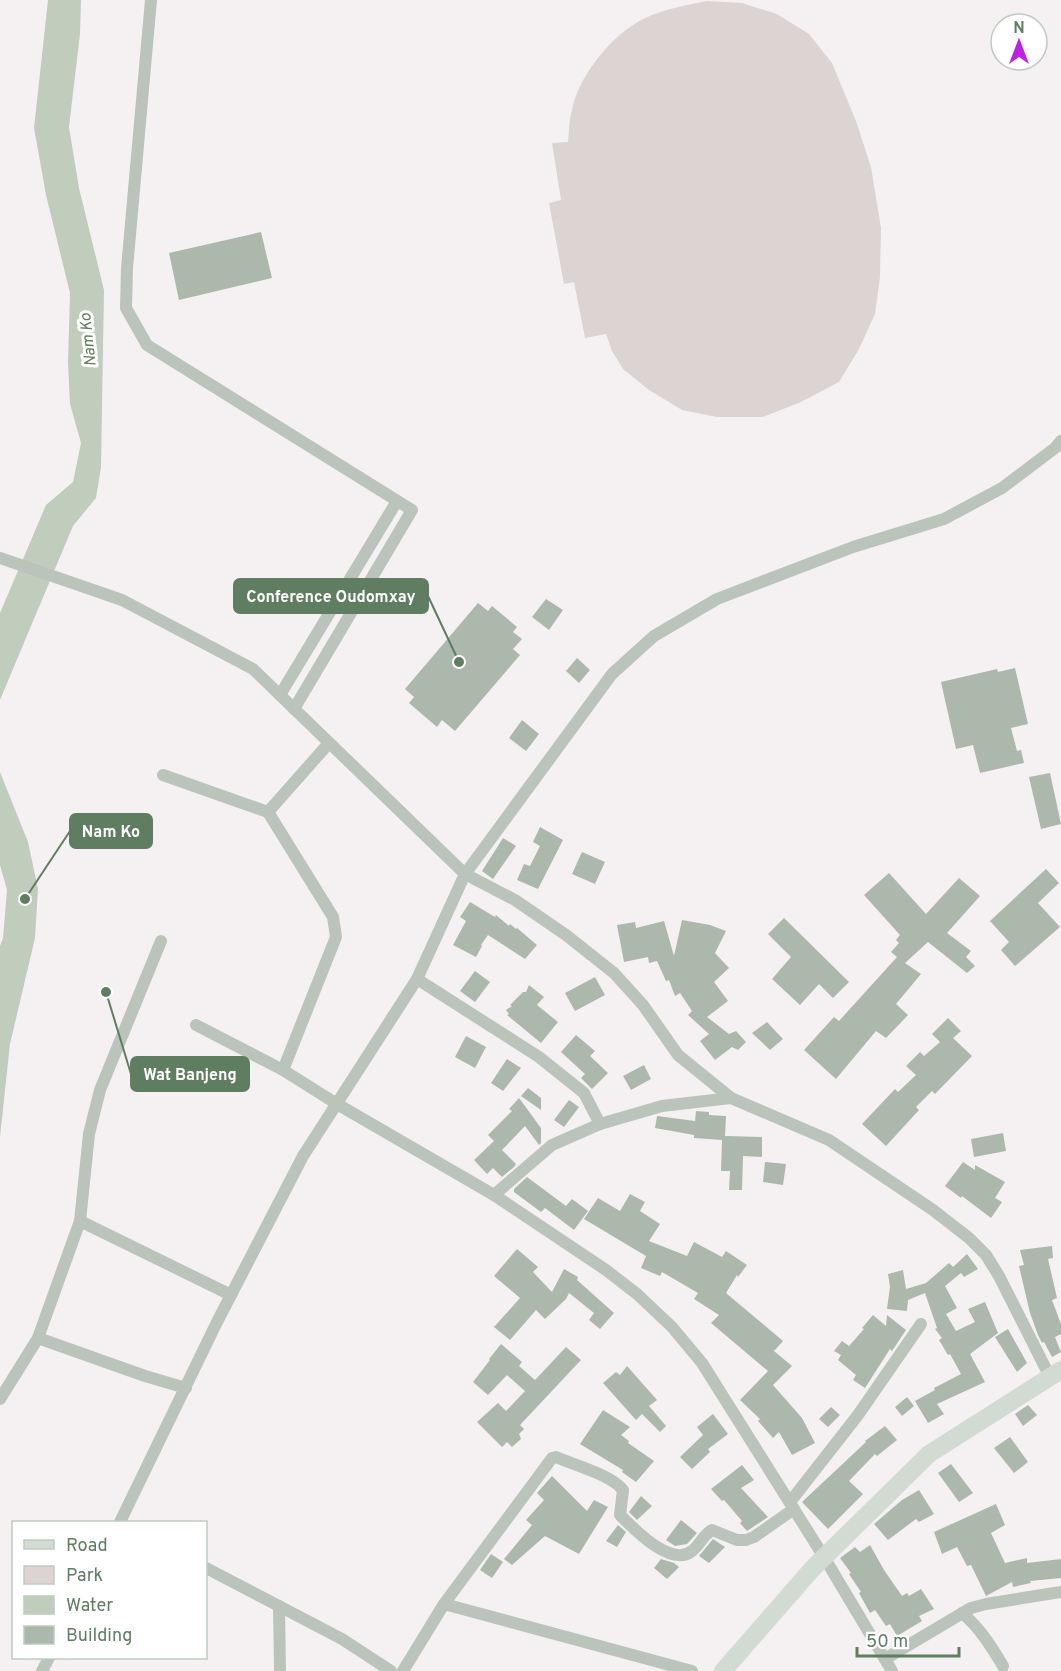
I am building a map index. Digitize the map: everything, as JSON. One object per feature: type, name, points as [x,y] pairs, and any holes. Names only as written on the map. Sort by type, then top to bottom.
[{"type":"street","points":[[151,0],[127,268],[126,308],[147,345],[412,510],[294,709]]},
{"type":"street","points":[[120,1521],[231,1295],[303,1156],[417,979],[465,874],[612,674],[654,636],[717,598],[853,547],[944,519],[1002,488],[1061,441]]},
{"type":"street","points":[[280,695],[397,501]]},
{"type":"street","points":[[0,558],[116,598],[253,669],[465,874],[515,900],[566,935],[614,973],[643,1005],[678,1055],[731,1098],[829,1140],[933,1210],[969,1238],[986,1255],[1056,1374],[929,1454],[824,1557],[723,1671]]},
{"type":"street","points":[[268,812],[329,743]]},
{"type":"street","points":[[163,775],[268,812],[333,917],[336,937],[283,1070]]},
{"type":"street","points":[[0,1399],[38,1338],[80,1221],[89,1134],[100,1090],[161,941]]},
{"type":"street","points":[[417,979],[539,1057],[584,1093],[600,1124]]},
{"type":"street","points":[[196,1025],[283,1070],[494,1195],[606,1269],[638,1294],[672,1327],[702,1363],[792,1505],[892,1671]]},
{"type":"street","points":[[494,1195],[552,1145],[600,1124],[662,1106],[731,1098]]},
{"type":"street","points":[[80,1221],[231,1295]]},
{"type":"street","points":[[403,1671],[444,1604],[552,1458],[556,1457],[620,1486],[624,1490],[620,1515],[659,1549],[684,1555],[692,1552],[712,1530],[737,1540],[746,1540],[754,1537],[792,1505],[921,1324]]},
{"type":"street","points":[[38,1338],[186,1388]]},
{"type":"street","points":[[207,1569],[342,1639],[391,1671]]},
{"type":"street","points":[[885,1659],[962,1613],[986,1604],[1061,1592]]},
{"type":"street","points":[[444,1604],[692,1671]]},
{"type":"street","points":[[279,1606],[280,1671]]},
{"type":"street","points":[[962,1613],[987,1639],[1003,1666]]},
{"type":"green space","points":[[707,1],[742,3],[777,14],[809,34],[832,63],[856,121],[871,167],[881,228],[880,277],[875,314],[859,349],[839,382],[801,402],[763,417],[717,417],[682,410],[649,390],[623,369],[612,351],[606,334],[585,338],[574,282],[564,284],[549,203],[561,200],[552,143],[568,142],[575,98],[596,61],[615,39],[636,23],[670,9]]},
{"type":"water","points":[[48,0],[81,0],[80,34],[69,127],[79,188],[104,290],[101,467],[96,498],[73,526],[0,700],[0,613],[46,505],[73,482],[81,443],[70,404],[68,363],[70,293],[46,195],[34,128]]},
{"type":"water","points":[[0,772],[28,842],[38,889],[35,938],[10,1044],[0,1137],[0,946],[3,938],[7,890],[0,865]]},
{"type":"building","points":[[261,232],[272,278],[179,300],[169,253]]},
{"type":"building","points":[[546,599],[563,610],[549,630],[532,617]]},
{"type":"building","points":[[478,603],[488,611],[492,606],[517,627],[513,632],[522,639],[513,649],[520,655],[455,731],[442,720],[437,727],[409,703],[414,697],[405,689]]},
{"type":"building","points":[[577,658],[590,670],[579,683],[566,671]]},
{"type":"building","points":[[1015,668],[1028,724],[1011,728],[1017,751],[1021,750],[1024,763],[980,773],[973,745],[956,749],[941,682],[997,669],[998,672]]},
{"type":"building","points":[[522,720],[539,734],[526,751],[509,738]]},
{"type":"building","points":[[1050,773],[1061,824],[1041,829],[1029,777]]},
{"type":"building","points":[[540,827],[563,840],[538,889],[517,880],[524,864],[530,866],[540,846],[533,842]]},
{"type":"building","points":[[503,838],[516,846],[493,879],[482,871]]},
{"type":"building","points":[[582,852],[605,862],[595,884],[572,874]]},
{"type":"building","points":[[1046,869],[1059,883],[1038,903],[1060,927],[1015,966],[1001,950],[1009,942],[990,921]]},
{"type":"building","points":[[889,873],[926,914],[959,878],[980,896],[947,933],[971,951],[966,957],[975,966],[967,973],[928,942],[905,963],[921,974],[896,1004],[908,1015],[886,1038],[876,1031],[836,1079],[804,1050],[834,1017],[839,1021],[897,957],[891,952],[899,943],[896,940],[900,935],[864,895]]},
{"type":"building","points":[[470,902],[495,917],[496,915],[509,926],[510,924],[517,928],[537,945],[525,959],[488,935],[476,957],[453,945],[466,921],[460,917]]},
{"type":"building","points":[[784,918],[849,982],[833,998],[819,984],[800,1005],[772,979],[791,957],[768,934]]},
{"type":"building","points":[[682,920],[710,925],[726,931],[715,953],[729,968],[714,982],[728,1001],[707,1017],[729,1034],[736,1031],[746,1042],[738,1050],[732,1047],[715,1060],[700,1041],[709,1034],[688,1015],[692,1011],[680,993],[675,996],[669,980],[666,981],[657,961],[649,963],[648,957],[624,962],[617,925],[635,922],[636,928],[664,921],[674,956]]},
{"type":"building","points":[[475,971],[490,982],[475,1002],[460,991]]},
{"type":"building","points":[[595,977],[605,995],[575,1011],[565,993]]},
{"type":"building","points":[[529,985],[544,997],[537,1005],[558,1022],[541,1043],[507,1015],[509,1014],[506,1010],[523,992],[526,992]]},
{"type":"building","points":[[948,1018],[961,1031],[953,1038],[972,1056],[935,1094],[932,1091],[916,1107],[919,1110],[886,1146],[862,1124],[895,1089],[898,1092],[916,1075],[906,1066],[920,1052],[924,1056],[940,1042],[932,1034]]},
{"type":"building","points":[[767,1022],[783,1039],[770,1050],[752,1033]]},
{"type":"building","points":[[576,1035],[595,1051],[590,1056],[608,1073],[592,1089],[581,1078],[585,1074],[561,1052]]},
{"type":"building","points":[[466,1036],[486,1047],[475,1068],[455,1057]]},
{"type":"building","points":[[507,1059],[521,1068],[503,1091],[491,1083]]},
{"type":"building","points":[[644,1065],[651,1079],[631,1090],[623,1076]]},
{"type":"building","points":[[528,1088],[541,1098],[541,1110],[521,1096]]},
{"type":"building","points":[[519,1098],[541,1128],[541,1143],[539,1145],[525,1126],[502,1150],[516,1164],[514,1167],[502,1177],[493,1168],[487,1174],[474,1160],[494,1141],[488,1135],[512,1111],[509,1109]]},
{"type":"building","points":[[569,1100],[579,1107],[564,1127],[554,1120]]},
{"type":"building","points":[[696,1111],[709,1112],[709,1115],[726,1116],[725,1136],[762,1137],[762,1157],[743,1156],[742,1190],[729,1190],[730,1171],[721,1171],[722,1140],[694,1138],[694,1135],[655,1128],[657,1116],[695,1121]]},
{"type":"building","points":[[1003,1133],[1006,1151],[974,1157],[971,1139]]},
{"type":"building","points":[[765,1162],[786,1164],[783,1185],[763,1182]]},
{"type":"building","points":[[963,1162],[975,1170],[975,1165],[1005,1182],[995,1198],[1002,1202],[991,1218],[945,1186]]},
{"type":"building","points":[[527,1177],[566,1206],[572,1199],[588,1211],[574,1230],[545,1208],[541,1212],[514,1192],[514,1189]]},
{"type":"building","points":[[630,1194],[645,1202],[640,1211],[660,1224],[649,1241],[687,1256],[694,1242],[722,1257],[726,1251],[747,1265],[738,1277],[737,1275],[726,1293],[783,1341],[774,1351],[792,1366],[773,1385],[802,1418],[815,1443],[792,1455],[779,1432],[773,1438],[758,1421],[760,1419],[740,1400],[768,1371],[711,1323],[719,1315],[694,1299],[698,1293],[662,1272],[660,1276],[641,1268],[646,1256],[584,1219],[598,1198],[620,1211]]},
{"type":"building","points":[[1052,1246],[1053,1258],[1048,1259],[1057,1298],[1052,1300],[1061,1324],[1061,1334],[1055,1337],[1061,1352],[1052,1357],[1038,1335],[1030,1313],[1019,1266],[1024,1265],[1020,1250]]},
{"type":"building","points":[[517,1249],[538,1267],[533,1272],[552,1292],[564,1269],[578,1277],[577,1280],[614,1313],[600,1329],[589,1320],[594,1313],[569,1293],[566,1299],[545,1319],[536,1310],[510,1340],[494,1327],[520,1298],[494,1276]]},
{"type":"building","points":[[967,1254],[978,1269],[964,1277],[961,1273],[945,1286],[957,1308],[946,1314],[956,1331],[975,1322],[968,1309],[985,1302],[998,1333],[970,1354],[985,1382],[937,1404],[944,1414],[928,1423],[915,1401],[961,1374],[939,1340],[942,1338],[935,1329],[937,1328],[925,1293],[908,1300],[907,1311],[887,1309],[890,1287],[888,1274],[903,1270],[906,1289],[926,1283],[949,1263],[953,1267]]},
{"type":"building","points":[[873,1315],[886,1326],[887,1315],[906,1330],[892,1351],[890,1349],[865,1388],[853,1380],[856,1375],[838,1360],[841,1355],[834,1351],[842,1341],[849,1346]]},
{"type":"building","points":[[1008,1329],[1027,1363],[1017,1372],[995,1337]]},
{"type":"building","points":[[501,1344],[522,1362],[519,1366],[535,1380],[566,1347],[581,1360],[520,1425],[524,1429],[519,1434],[521,1439],[512,1447],[507,1442],[502,1447],[477,1422],[498,1403],[506,1411],[525,1391],[507,1375],[488,1395],[473,1382]]},
{"type":"building","points":[[627,1366],[657,1400],[649,1406],[666,1426],[660,1432],[642,1414],[636,1420],[603,1383],[616,1372],[620,1375]]},
{"type":"building","points":[[907,1397],[914,1406],[902,1416],[895,1407]]},
{"type":"building","points":[[1028,1405],[1037,1415],[1023,1426],[1015,1414]]},
{"type":"building","points":[[831,1407],[840,1415],[828,1427],[819,1419]]},
{"type":"building","points":[[603,1410],[630,1427],[621,1435],[629,1441],[628,1443],[654,1461],[636,1482],[622,1472],[623,1470],[580,1444]]},
{"type":"building","points":[[713,1414],[728,1434],[708,1449],[710,1452],[692,1469],[680,1457],[703,1435],[697,1427]]},
{"type":"building","points":[[885,1426],[897,1440],[877,1456],[875,1454],[849,1481],[863,1494],[828,1529],[802,1502],[865,1441]]},
{"type":"building","points":[[1010,1437],[1028,1462],[1014,1473],[994,1448]]},
{"type":"building","points":[[951,1464],[973,1493],[959,1502],[938,1473]]},
{"type":"building","points":[[742,1465],[754,1480],[741,1488],[768,1517],[747,1531],[740,1523],[742,1521],[724,1500],[722,1501],[711,1489]]},
{"type":"building","points":[[552,1476],[587,1511],[594,1500],[608,1507],[579,1554],[545,1536],[512,1565],[504,1559],[532,1525],[526,1520],[544,1500],[537,1493]]},
{"type":"building","points":[[919,1490],[934,1514],[919,1522],[916,1519],[888,1540],[874,1524],[902,1500]]},
{"type":"building","points":[[641,1496],[652,1506],[637,1520],[629,1512]]},
{"type":"building","points":[[996,1504],[1005,1525],[991,1533],[1005,1563],[1027,1558],[1027,1563],[1061,1559],[1061,1578],[1030,1581],[1031,1583],[1013,1587],[1012,1582],[986,1596],[971,1565],[967,1566],[957,1547],[942,1554],[934,1532]]},
{"type":"building","points":[[681,1520],[697,1533],[687,1544],[675,1546],[666,1540]]},
{"type":"building","points":[[618,1525],[626,1532],[617,1547],[606,1541]]},
{"type":"building","points":[[713,1539],[725,1547],[709,1563],[699,1556]]},
{"type":"building","points":[[870,1545],[902,1596],[907,1593],[909,1596],[921,1589],[934,1609],[919,1616],[922,1621],[897,1636],[890,1624],[886,1626],[875,1610],[870,1613],[859,1593],[861,1592],[849,1574],[851,1573],[840,1558],[855,1547],[860,1552]]},
{"type":"building","points":[[491,1554],[503,1562],[492,1578],[480,1570]]},
{"type":"building","points":[[661,1559],[679,1567],[667,1579],[654,1568]]},
{"type":"place","name":"Conference Oudomxay","points":[[459,662]]},
{"type":"place","name":"Nam Ko","points":[[25,899]]},
{"type":"place","name":"Wat Banjeng","points":[[106,992]]}]
